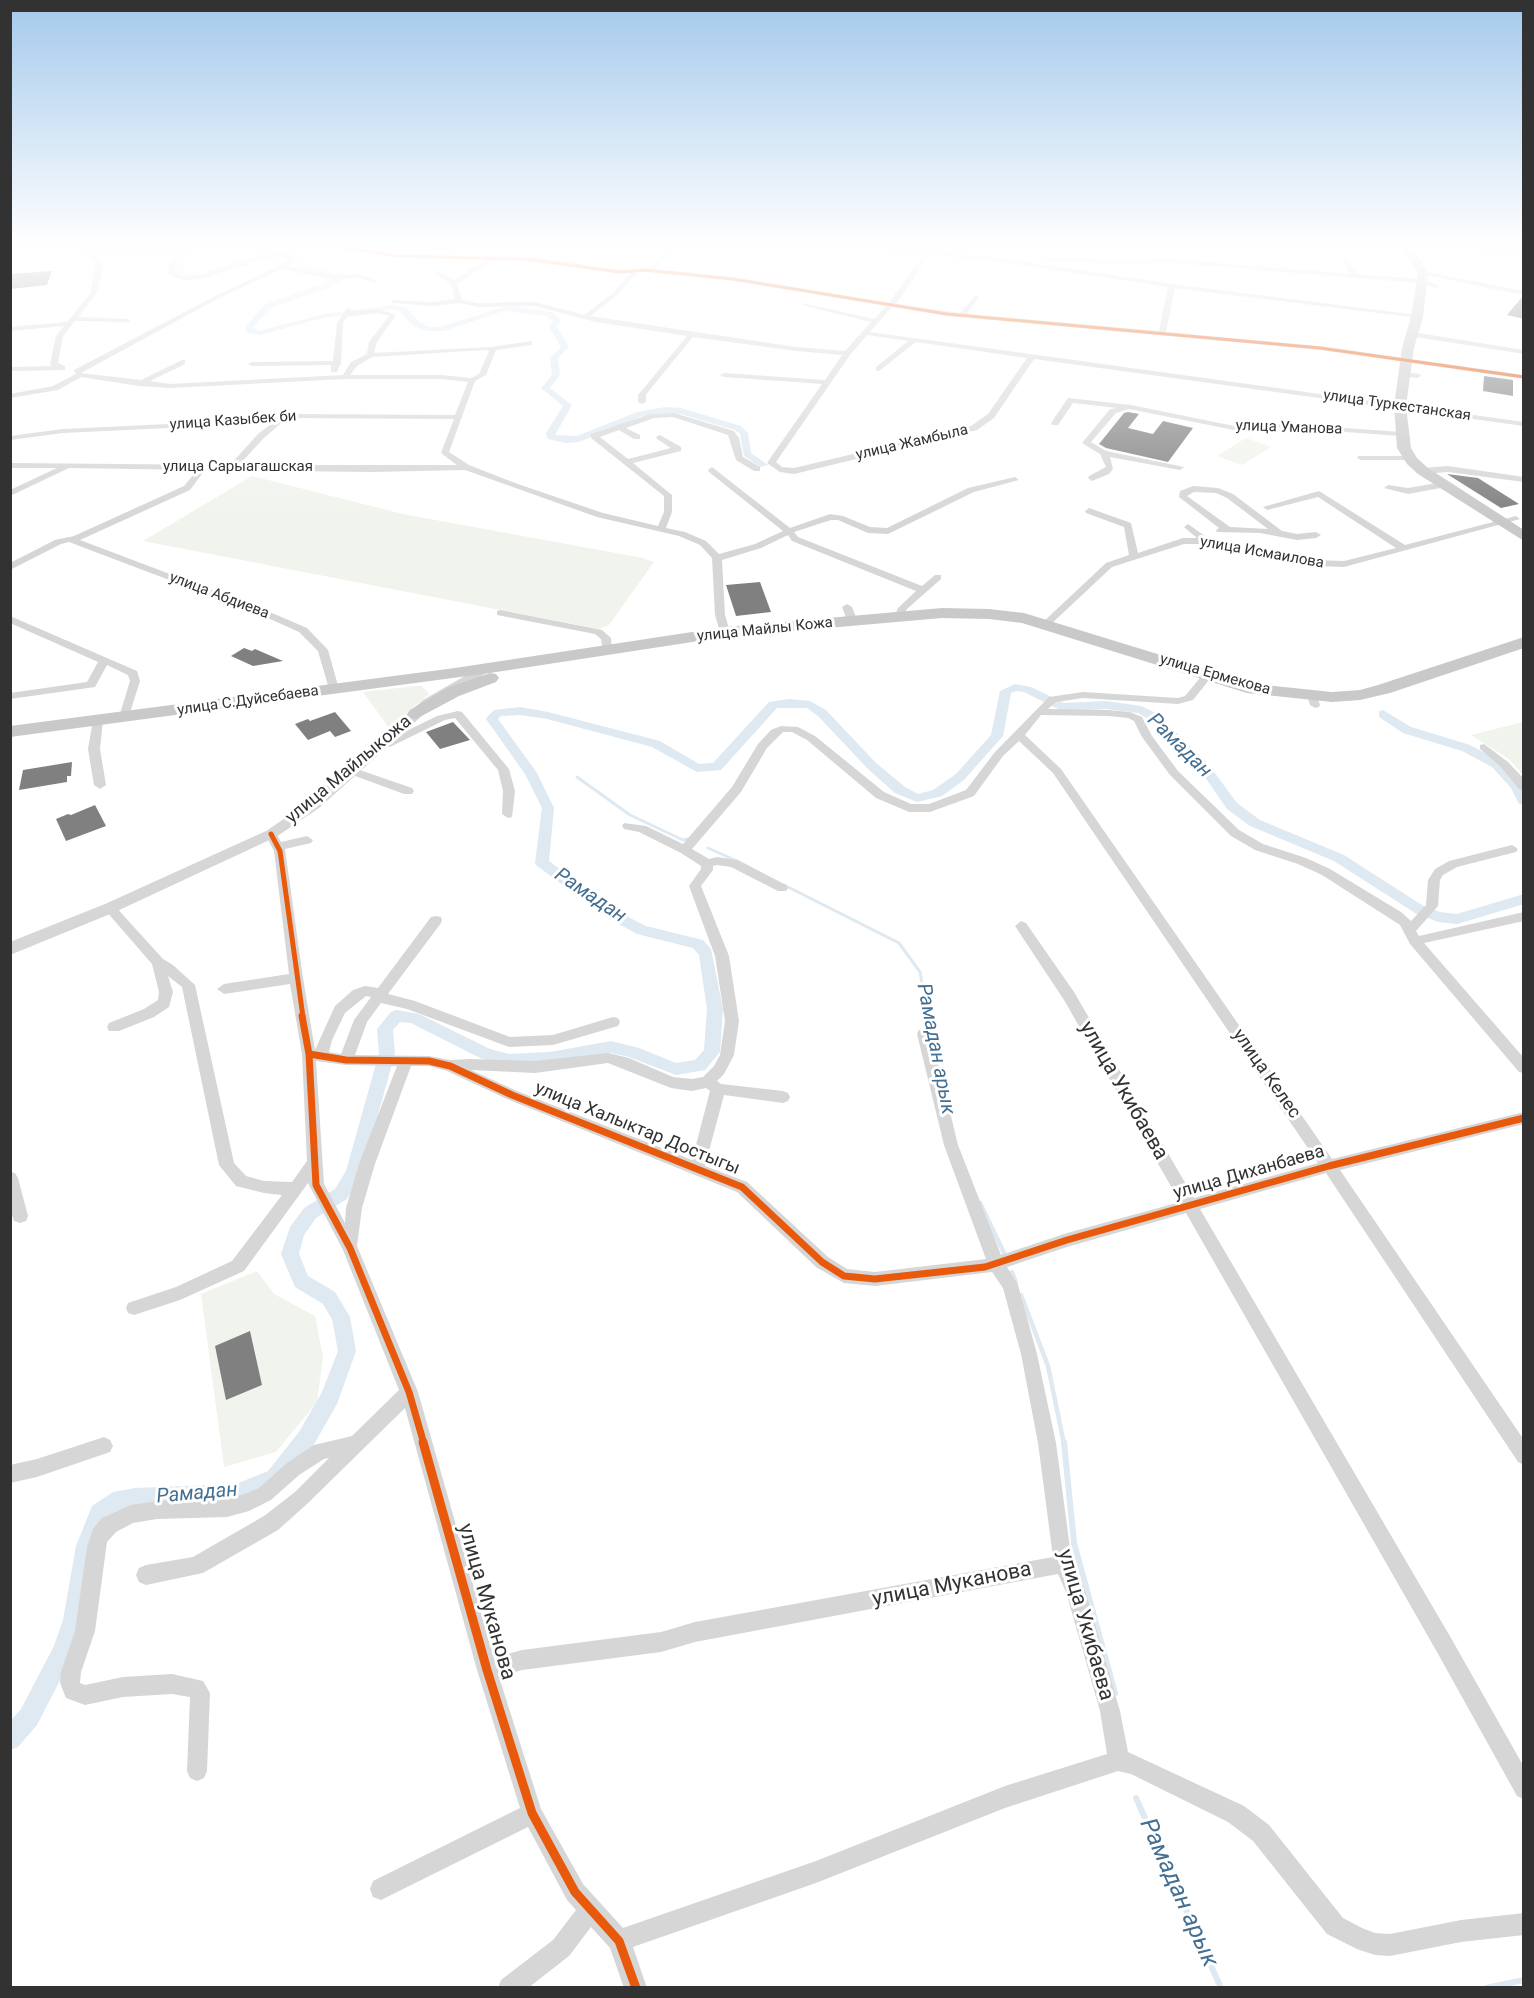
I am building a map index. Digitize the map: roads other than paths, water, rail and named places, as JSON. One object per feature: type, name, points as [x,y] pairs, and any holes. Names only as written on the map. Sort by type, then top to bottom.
[{"type":"main road","points":[[1411,337],[1406,360],[1410,375],[1400,406],[1404,448],[1423,471],[1524,537]]},
{"type":"main road","name":"улица Майлы Кожа","points":[[484,669],[850,614],[899,617],[942,613],[1013,613],[1046,624]]},
{"type":"main road","name":"улица Ермекова","points":[[1046,624],[1206,684],[1310,696],[1360,695],[1524,642]]},
{"type":"main road","points":[[422,708],[469,685],[551,659]]},
{"type":"main road","name":"улица С.Дуйсебаева","points":[[10,732],[484,669]]},
{"type":"main road","points":[[407,680],[429,686],[432,695],[422,708]]},
{"type":"street","points":[[58,367],[54,364],[60,337]]},
{"type":"street","points":[[10,396],[54,388],[145,337]]},
{"type":"street","points":[[331,378],[337,363],[339,337]]},
{"type":"street","points":[[370,355],[377,337]]},
{"type":"street","points":[[642,402],[642,395],[649,385],[690,337]]},
{"type":"street","points":[[715,337],[787,348],[847,352]]},
{"type":"street","points":[[724,375],[828,382],[847,352],[861,337]]},
{"type":"street","name":"улица Туркестанская","points":[[895,337],[1400,406],[1468,413],[1524,424]]},
{"type":"street","points":[[1207,337],[1320,348],[1524,377]]},
{"type":"street","points":[[1432,337],[1524,352]]},
{"type":"street","points":[[879,369],[914,340]]},
{"type":"street","points":[[345,377],[354,364],[370,355],[492,349],[529,343]]},
{"type":"street","points":[[10,369],[58,367],[79,374],[139,384],[182,386],[345,377],[442,377],[472,380],[482,375],[488,366],[494,353],[492,349]]},
{"type":"street","name":"улица Жамбыла","points":[[828,382],[771,463],[780,469],[794,471],[981,425],[992,416],[1032,356]]},
{"type":"street","points":[[139,384],[182,362]]},
{"type":"street","points":[[252,364],[337,363]]},
{"type":"street","points":[[472,380],[456,417],[445,453],[466,467],[568,504],[694,538],[711,549],[717,557],[720,615],[725,632]]},
{"type":"street","name":"улица Уманова","points":[[1055,423],[1071,400],[1131,407],[1239,429],[1290,426],[1401,434]]},
{"type":"street","points":[[1180,467],[1104,453],[1085,442],[1113,411],[1118,409],[1218,429],[1239,429]]},
{"type":"street","points":[[661,529],[668,512],[668,495],[594,436],[662,414],[674,415],[731,433],[735,438],[739,458],[757,469]]},
{"type":"street","name":"улица Казыбек би","points":[[10,438],[63,432],[282,419],[287,416],[456,417]]},
{"type":"street","points":[[233,466],[261,436],[282,419]]},
{"type":"street","points":[[619,427],[637,437]]},
{"type":"street","points":[[628,462],[678,449],[660,437]]},
{"type":"street","points":[[1092,478],[1106,472],[1110,467],[1104,453]]},
{"type":"street","points":[[1360,458],[1410,458]]},
{"type":"street","name":"улица Сарыагашская","points":[[10,465],[382,469],[466,467]]},
{"type":"street","points":[[10,494],[68,466]]},
{"type":"street","points":[[10,567],[58,542],[146,508],[187,488],[203,466]]},
{"type":"street","points":[[1423,471],[1448,469],[1524,480]]},
{"type":"street","points":[[712,470],[795,538],[922,590]]},
{"type":"street","points":[[717,557],[724,557],[758,546],[822,518],[835,517],[868,530],[888,531],[971,490],[1015,480]]},
{"type":"street","points":[[1388,488],[1408,491],[1443,485]]},
{"type":"street","points":[[1227,529],[1183,497],[1183,493],[1193,489],[1218,491],[1230,496],[1278,532]]},
{"type":"street","points":[[1267,507],[1319,494],[1404,549]]},
{"type":"street","points":[[1089,511],[1128,525],[1134,556]]},
{"type":"street","name":"улица Исмаилова","points":[[1046,624],[1098,572],[1115,562],[1183,541],[1206,541],[1218,546],[1332,565],[1356,562],[1516,519]]},
{"type":"street","points":[[1188,527],[1206,541],[1211,532],[1227,529],[1278,532],[1297,537],[1316,535]]},
{"type":"street","name":"улица Абдиева","points":[[69,539],[262,612],[303,630],[323,650],[334,689]]},
{"type":"street","points":[[899,617],[903,608],[938,577]]},
{"type":"street","points":[[500,613],[598,632],[606,638],[607,650]]},
{"type":"street","points":[[10,619],[133,673],[135,681],[124,717]]},
{"type":"street","points":[[10,696],[91,686],[105,659]]},
{"type":"street","name":"улица Майлыкожа","points":[[10,949],[275,841],[378,745],[422,708],[484,669]]},
{"type":"street","points":[[685,850],[737,789],[762,746],[777,730],[787,728],[801,732],[880,795],[909,808],[919,809],[942,806],[970,793],[981,782],[999,754],[1046,705],[1077,695],[1178,701],[1189,698],[1206,684]]},
{"type":"street","points":[[1046,705],[1135,716],[1173,773],[1235,834],[1259,847],[1302,861],[1326,872],[1397,915],[1524,1068]]},
{"type":"street","points":[[378,745],[392,743],[441,718],[458,714],[503,769],[509,791],[508,814]]},
{"type":"street","points":[[98,720],[94,749],[101,766],[100,785]]},
{"type":"street","name":"улица Келес","points":[[1019,735],[1044,757],[1074,794],[1524,1456]]},
{"type":"street","points":[[1484,747],[1504,764],[1524,787]]},
{"type":"street","points":[[351,771],[408,791]]},
{"type":"street","points":[[628,826],[642,829],[685,850],[707,864],[717,861],[734,863],[783,888]]},
{"type":"street","points":[[134,1308],[221,1279],[238,1266],[314,1164],[315,1055],[296,978],[275,841],[307,840]]},
{"type":"street","points":[[1413,936],[1428,911],[1434,880],[1439,872],[1453,864],[1512,849]]},
{"type":"street","points":[[697,1168],[713,1085],[727,1054],[732,1021],[722,956],[695,886],[707,870],[707,864]]},
{"type":"street","points":[[110,908],[158,962],[181,976],[188,985],[227,1165],[235,1177],[241,1181],[264,1187],[295,1189]]},
{"type":"street","points":[[1413,936],[1524,916]]},
{"type":"street","points":[[346,1060],[352,1038],[361,1020],[435,920]]},
{"type":"street","name":"улица Укибаева","points":[[1021,926],[1069,996],[1188,1206],[1438,1635],[1524,1789]]},
{"type":"street","points":[[158,962],[166,1000]]},
{"type":"street","points":[[224,989],[296,978]]},
{"type":"street","points":[[315,1055],[347,1002],[365,991],[376,992],[380,997],[410,1005],[509,1042],[553,1040],[613,1022]]},
{"type":"street","points":[[114,1027],[149,1013],[166,1000],[190,997]]},
{"type":"street","name":"улица Укибаева","points":[[924,1034],[951,1145],[991,1266],[1010,1285],[1029,1354],[1047,1443],[1063,1564],[1075,1590],[1110,1711],[1118,1761]]},
{"type":"street","points":[[315,1055],[346,1060],[402,1061],[354,1208],[350,1246]]},
{"type":"street","points":[[450,1066],[470,1064],[535,1067],[608,1058],[624,1062],[671,1082],[713,1085],[783,1097]]},
{"type":"street","name":"улица Халыктар Достыгы","points":[[402,1061],[429,1060],[450,1066],[512,1095],[742,1187],[822,1262],[844,1276],[875,1279],[991,1266]]},
{"type":"street","name":"улица Диханбаева","points":[[991,1266],[1067,1240],[1329,1166],[1524,1118]]},
{"type":"street","name":"улица Муканова","points":[[314,1164],[316,1185],[350,1246],[409,1392],[488,1670],[532,1813],[575,1892],[619,1941],[636,1988]]},
{"type":"street","points":[[10,1178],[20,1216]]},
{"type":"street","points":[[146,1575],[196,1566],[271,1523],[301,1498],[409,1392]]},
{"type":"street","points":[[198,1771],[200,1693],[196,1689],[172,1684],[123,1688],[85,1695],[73,1691],[70,1672],[85,1631],[96,1547],[100,1536],[109,1525],[131,1514],[157,1510],[227,1508],[249,1502],[265,1494],[293,1469],[320,1451],[356,1444]]},
{"type":"street","points":[[10,1474],[37,1468],[104,1446]]},
{"type":"street","name":"улица Муканова","points":[[488,1670],[522,1660],[661,1642],[695,1632],[1063,1564]]},
{"type":"street","points":[[619,1941],[816,1872],[1005,1797],[1118,1761],[1138,1766],[1236,1814],[1261,1833],[1335,1926],[1357,1938],[1376,1944],[1390,1945],[1461,1931],[1524,1924]]},
{"type":"street","points":[[381,1890],[532,1813]]},
{"type":"street","points":[[509,1988],[561,1948],[590,1910]]},
{"type":"waterway","points":[[559,337],[565,347],[554,358],[556,375],[545,388],[568,405],[550,433],[551,437],[566,440],[579,439],[640,414],[665,410],[681,411],[738,428],[744,433],[747,454],[763,465]]},
{"type":"waterway","name":"Рамадан","points":[[10,1739],[29,1717],[63,1651],[74,1620],[86,1546],[99,1513],[113,1502],[135,1498],[236,1494],[275,1478],[306,1439],[330,1397],[347,1351],[341,1317],[329,1298],[301,1281],[290,1254],[296,1232],[310,1213],[341,1194],[354,1173],[387,1053],[385,1029],[396,1016],[414,1018],[486,1054],[509,1060],[550,1058],[611,1047],[633,1052],[676,1069],[699,1066],[712,1052],[715,1009],[706,953],[698,944],[642,930],[613,915],[542,863],[548,808],[531,773],[492,719],[498,713],[520,711],[548,716],[656,744],[697,768],[717,767],[773,705],[789,703],[810,705],[822,713],[872,766],[900,790],[917,798],[937,793],[960,777],[997,736],[1006,691],[1015,687],[1027,689],[1062,707],[1106,705],[1141,710],[1152,716],[1202,764],[1232,806],[1255,823],[1339,858],[1420,910],[1438,917],[1457,919],[1524,899]]},
{"type":"waterway","name":"Рамадан","points":[[1383,714],[1407,730],[1466,748],[1496,764],[1516,786],[1524,801]]},
{"type":"waterway","name":"Рамадан арык","points":[[577,777],[630,815],[683,840],[688,839]]},
{"type":"waterway","name":"Рамадан арык","points":[[708,848],[737,861]]},
{"type":"waterway","name":"Рамадан арык","points":[[784,885],[899,943],[920,972],[928,1017]]},
{"type":"waterway","name":"Рамадан арык","points":[[928,1016],[932,1039]]},
{"type":"waterway","name":"Рамадан арык","points":[[980,1203],[1005,1255]]},
{"type":"waterway","name":"Рамадан арык","points":[[1012,1272],[1016,1283]]},
{"type":"waterway","name":"Рамадан арык","points":[[1021,1295],[1048,1366],[1064,1444]]},
{"type":"waterway","name":"Рамадан арык","points":[[1064,1442],[1074,1543],[1115,1693]]},
{"type":"waterway","name":"Рамадан арык","points":[[1136,1798],[1221,1988]]},
{"type":"waterway","points":[[1486,1988],[1524,1980]]}]
